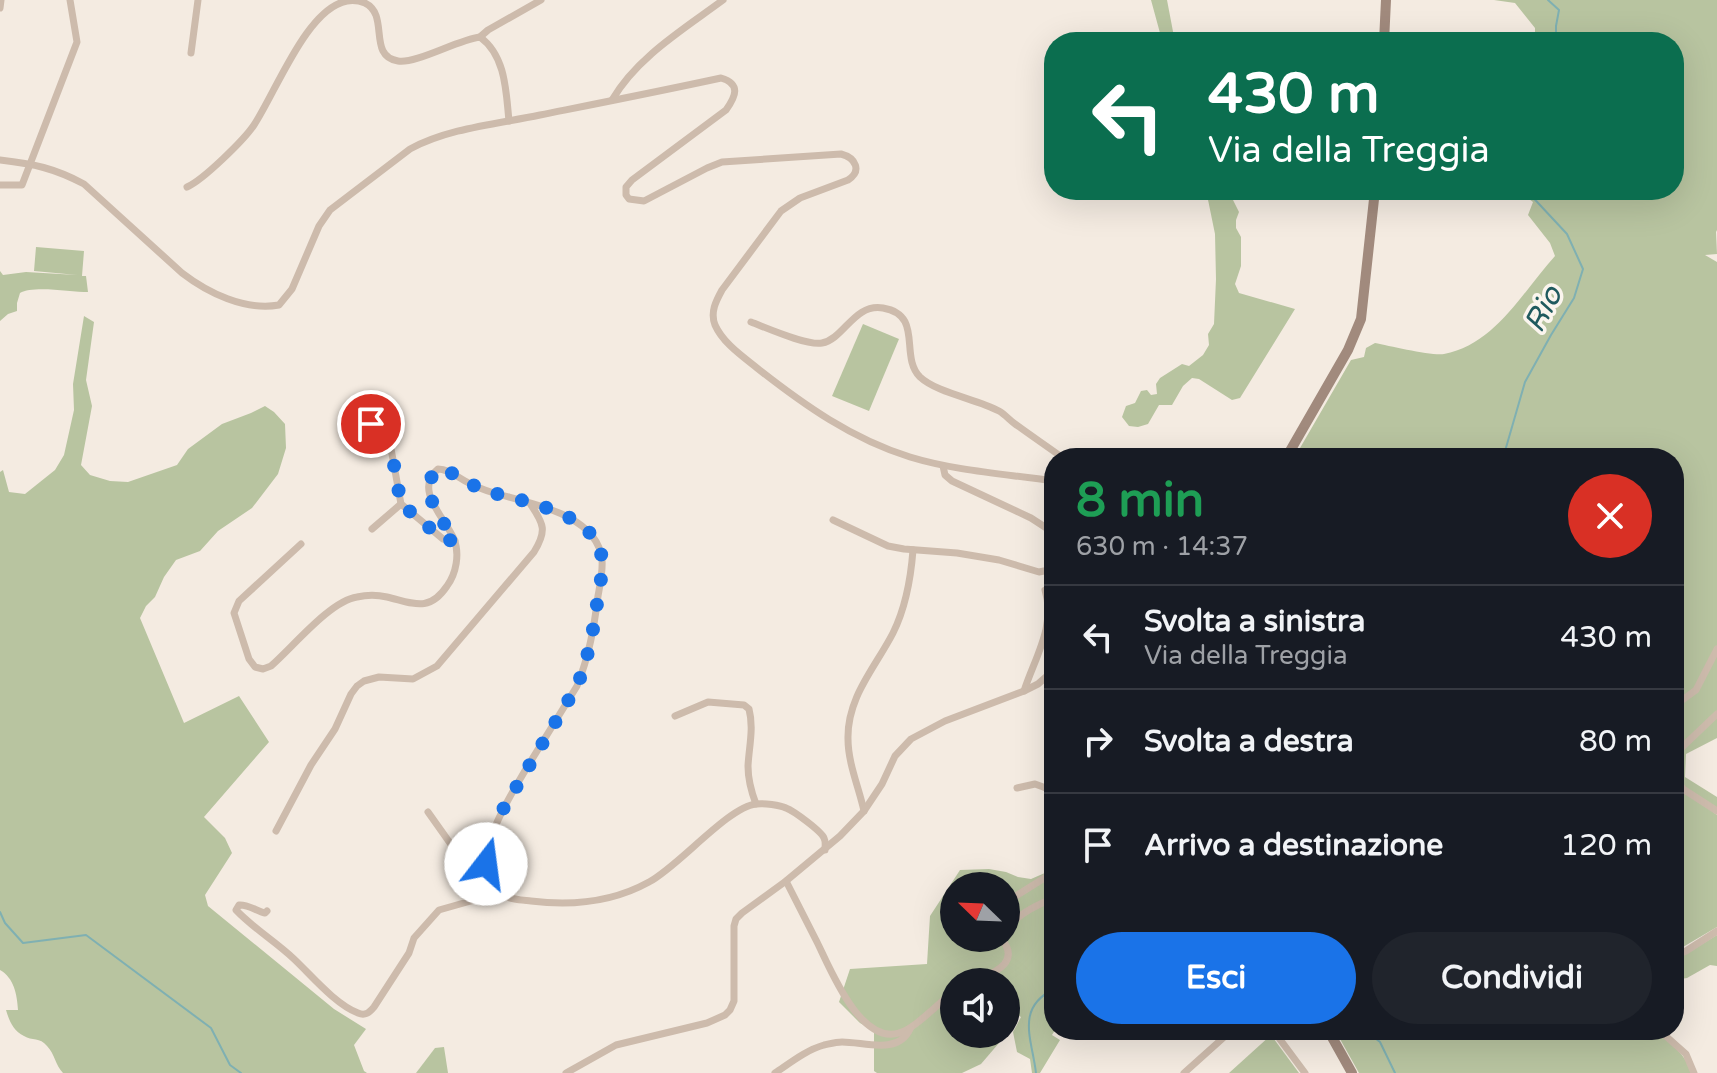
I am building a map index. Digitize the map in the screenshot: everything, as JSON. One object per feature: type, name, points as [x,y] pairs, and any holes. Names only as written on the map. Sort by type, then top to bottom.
[{"type":"main road","points":[[1384,32],[1386,0]]},
{"type":"main road","points":[[1292,448],[1348,350],[1361,319],[1374,200]]},
{"type":"main road","points":[[1334,1040],[1352,1073]]},
{"type":"street","points":[[0,8],[1,0]]},
{"type":"street","points":[[0,185],[22,185],[77,42],[70,0]]},
{"type":"street","points":[[191,53],[198,0]]},
{"type":"street","points":[[187,187],[214,167],[253,126],[304,37],[329,7],[348,0],[370,5],[377,15],[382,49],[387,57],[410,61],[480,37],[541,0]]},
{"type":"street","points":[[612,100],[621,85],[658,48],[723,0]]},
{"type":"street","points":[[480,37],[495,51],[505,78],[509,121]]},
{"type":"street","points":[[0,160],[56,170],[84,184],[196,284],[243,303],[269,307],[279,305],[292,289],[319,226],[330,210],[423,142],[612,100],[721,78],[729,80],[734,85],[735,94],[726,110],[632,180],[626,187],[629,199],[644,201],[722,162],[841,154],[855,161],[857,170],[855,176],[848,180],[800,198],[781,211],[715,303],[715,324],[724,339],[793,397],[853,433],[906,456],[943,466],[1044,480]]},
{"type":"street","points":[[751,322],[806,342],[823,343],[867,310],[883,308],[894,311],[904,318],[908,327],[912,365],[924,380],[1000,412],[1049,448]]},
{"type":"street","points":[[371,424],[390,443],[401,504],[443,539],[455,541]]},
{"type":"street","points":[[943,466],[945,475],[952,481],[1044,526]]},
{"type":"street","points":[[301,544],[235,607],[234,613],[249,659],[255,667],[263,669],[271,666],[330,609],[344,600],[358,596],[383,596],[419,605],[430,603],[442,594],[455,573],[456,553],[455,541],[430,498],[429,479],[438,469],[489,491],[577,521],[598,545],[602,560],[599,590],[586,664],[577,686],[499,816],[488,845],[486,864],[490,883],[499,893],[512,899],[537,902],[608,899],[663,874],[717,827],[740,810],[756,804],[786,808],[818,830],[824,837],[825,850]]},
{"type":"street","points":[[276,831],[357,686],[379,677],[413,679],[437,666],[534,552],[543,532],[542,521],[529,503]]},
{"type":"street","points":[[372,529],[401,504]]},
{"type":"street","points":[[833,520],[888,546],[957,553],[1044,571]]},
{"type":"street","points":[[864,811],[848,749],[850,718],[855,696],[894,630],[911,577],[913,550]]},
{"type":"street","points":[[1024,691],[1044,638]]},
{"type":"street","points":[[1684,699],[1696,690],[1717,649]]},
{"type":"street","points":[[566,1073],[616,1045],[707,1023],[725,1015],[735,994],[733,948],[736,919],[825,850],[864,811],[882,784],[895,756],[911,739],[945,721],[1024,691],[1044,679]]},
{"type":"street","points":[[675,716],[708,702],[744,705],[749,709],[748,768],[756,804]]},
{"type":"street","points":[[1684,745],[1717,714]]},
{"type":"street","points":[[1017,788],[1035,784],[1044,787]]},
{"type":"street","points":[[1684,790],[1717,811]]},
{"type":"street","points":[[428,812],[462,860],[471,865],[486,864]]},
{"type":"street","points":[[1020,893],[1044,878]]},
{"type":"street","points":[[786,881],[844,997],[871,1027],[884,1033],[900,1033],[940,1003]]},
{"type":"street","points":[[267,911],[256,911],[242,904],[236,910],[327,991],[356,1012],[364,1014],[374,1007],[409,953],[414,938],[434,914],[499,893]]},
{"type":"street","points":[[1020,915],[1044,902]]},
{"type":"street","points":[[1684,952],[1717,931]]},
{"type":"street","points":[[775,1073],[820,1046],[841,1042],[895,1044],[903,1040],[911,1027]]},
{"type":"street","points":[[1184,1073],[1221,1040]]},
{"type":"street","points":[[1280,1040],[1305,1073]]},
{"type":"street","points":[[1670,1040],[1686,1054],[1694,1073]]},
{"type":"green space","points":[[1151,0],[1167,0],[1173,32],[1160,32]]},
{"type":"green space","points":[[1494,0],[1717,0],[1717,254],[1705,255],[1717,262],[1717,738],[1686,754],[1685,777],[1717,797],[1717,809],[1713,812],[1717,815],[1717,927],[1684,946],[1684,448],[1300,448],[1351,360],[1364,357],[1366,348],[1375,343],[1444,354],[1478,340],[1507,315],[1555,256],[1550,243],[1528,215],[1533,202],[1530,200],[1684,200],[1684,32],[1535,32],[1515,3]]},
{"type":"green space","points":[[1208,200],[1233,200],[1239,212],[1236,228],[1241,237],[1241,266],[1235,284],[1239,293],[1295,309],[1240,398],[1232,400],[1199,379],[1192,378],[1183,386],[1172,405],[1159,405],[1148,424],[1129,426],[1122,417],[1126,406],[1135,403],[1141,391],[1157,394],[1156,384],[1160,378],[1182,364],[1189,366],[1203,355],[1209,345],[1208,334],[1214,324],[1215,234]]},
{"type":"green space","points":[[36,247],[84,251],[82,276],[86,276],[88,292],[26,291],[20,293],[17,311],[0,321],[0,271],[3,275],[26,272],[77,275],[34,271]]},
{"type":"green space","points":[[84,316],[94,322],[86,380],[92,406],[81,465],[90,475],[128,482],[177,465],[188,449],[222,424],[265,406],[285,424],[286,448],[278,474],[252,508],[218,531],[200,551],[176,560],[140,618],[184,723],[239,696],[269,742],[204,817],[225,838],[232,853],[205,895],[208,906],[334,1009],[366,1029],[354,1045],[367,1073],[63,1073],[44,1043],[20,1034],[14,1028],[6,1010],[18,1010],[14,987],[9,977],[0,970],[0,472],[3,470],[9,492],[25,494],[55,470],[64,455],[74,410],[73,384]]},
{"type":"green space","points":[[863,324],[899,339],[869,411],[832,396]]},
{"type":"green space","points":[[960,870],[1006,872],[959,872]]},
{"type":"green space","points":[[1044,873],[1044,1040],[1060,1040],[1040,1073],[1032,1073],[1030,1059],[1017,1052],[1016,1048],[1020,1048],[1020,968],[940,968],[940,1048],[995,1048],[981,1064],[962,1073],[874,1071],[874,1031],[860,1023],[839,1002],[850,969],[927,964],[930,916],[940,901],[940,952],[1020,952],[1020,877],[1031,879]]},
{"type":"green space","points":[[1717,935],[1717,966],[1710,965],[1684,978],[1684,955]]},
{"type":"green space","points":[[1265,1040],[1275,1040],[1299,1073],[1229,1073]]},
{"type":"green space","points":[[1341,1040],[1666,1040],[1681,1053],[1692,1073],[1359,1073]]},
{"type":"green space","points":[[444,1047],[448,1073],[416,1073],[435,1048]]},
{"type":"waterway","name":"Rio","points":[[1548,0],[1559,10],[1556,32]]},
{"type":"waterway","name":"Rio","points":[[1506,448],[1525,382],[1574,298],[1583,269],[1567,234],[1535,200]]},
{"type":"waterway","points":[[0,912],[5,923],[23,943],[86,935],[211,1028],[230,1065],[241,1073]]},
{"type":"waterway","name":"Rio","points":[[1036,1073],[1030,1015],[1034,1005],[1044,996]]},
{"type":"waterway","points":[[1378,1040],[1395,1073]]},
{"type":"route","points":[[371,424],[390,443],[401,504],[443,539],[455,541],[430,498],[429,479],[438,469],[489,491],[577,521],[598,545],[602,560],[586,664],[577,686],[499,816],[488,845],[486,864]]}]
